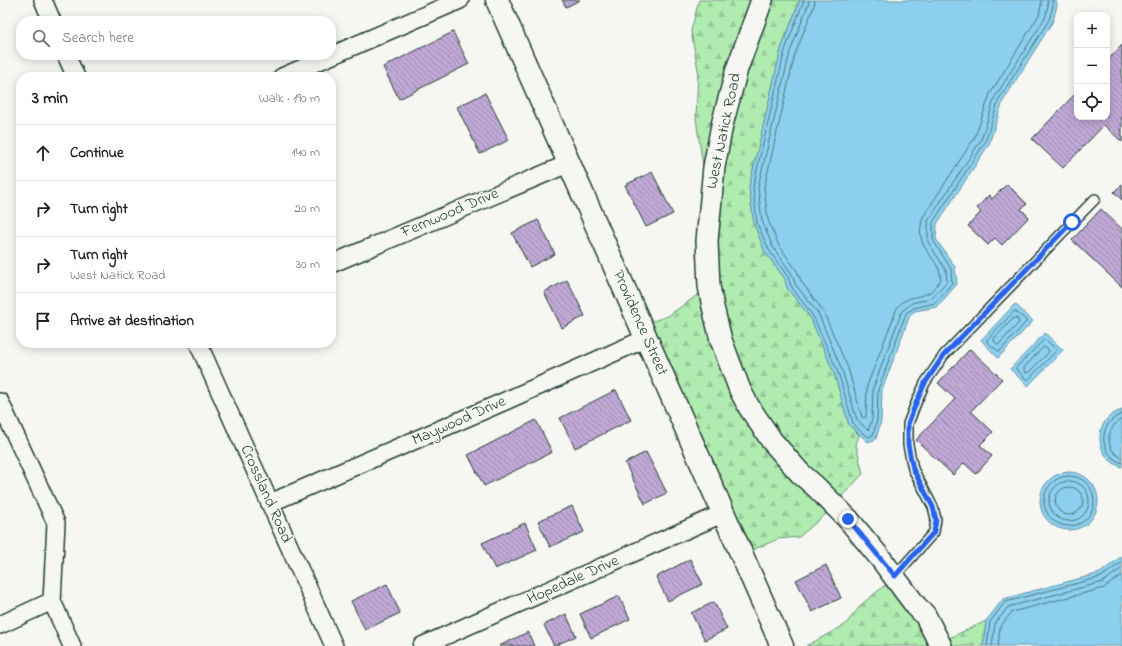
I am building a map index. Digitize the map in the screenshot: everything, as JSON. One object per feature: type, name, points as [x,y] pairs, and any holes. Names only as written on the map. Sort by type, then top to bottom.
[{"type":"main road","name":"Providence Street","points":[[497,0],[570,162],[782,646]]},
{"type":"street","points":[[43,0],[50,16]]},
{"type":"street","points":[[336,54],[460,0]]},
{"type":"street","name":"West Natick Road","points":[[762,0],[737,69],[722,125],[714,167],[707,241],[709,286],[713,307],[727,357],[740,390],[749,407],[772,441],[800,473],[848,519],[895,576],[916,606],[925,615],[940,646]]},
{"type":"street","points":[[68,60],[74,72]]},
{"type":"street","points":[[294,72],[321,60]]},
{"type":"street","name":"Fernwood Drive","points":[[336,262],[570,162]]},
{"type":"street","name":"Maywood Drive","points":[[270,503],[647,338]]},
{"type":"street","name":"Crossland Road","points":[[200,348],[334,646]]},
{"type":"street","points":[[0,402],[56,523],[52,601],[72,646]]},
{"type":"street","name":"Hopedale Drive","points":[[422,646],[724,513]]},
{"type":"street","points":[[0,624],[52,601]]},
{"type":"lane","points":[[895,576],[934,532],[936,520],[933,507],[913,469],[908,445],[908,424],[925,383],[944,355],[1094,199]]},
{"type":"green space","points":[[699,0],[800,0],[781,49],[749,187],[754,224],[765,252],[785,279],[787,288],[810,317],[834,373],[849,425],[859,435],[856,445],[863,474],[836,502],[834,507],[799,537],[778,539],[743,554],[644,324],[668,316],[699,294],[705,274],[705,179],[696,119],[698,70],[691,31]]},
{"type":"green space","points":[[895,577],[945,640],[986,621],[983,646],[806,646],[845,625],[862,604]]},
{"type":"water","points":[[800,0],[1056,0],[1057,5],[1053,21],[1003,101],[989,144],[937,224],[936,239],[955,267],[957,284],[937,307],[915,311],[910,315],[882,390],[881,421],[876,439],[868,442],[849,425],[834,373],[810,317],[787,288],[785,279],[765,252],[754,224],[749,187],[781,49]]},
{"type":"water","points":[[1015,304],[1033,321],[998,358],[981,340]]},
{"type":"water","points":[[1045,333],[1063,350],[1028,386],[1010,369]]},
{"type":"water","points":[[1122,410],[1122,467],[1112,462],[1106,455],[1101,447],[1100,438],[1101,429],[1105,421],[1112,414]]},
{"type":"water","points":[[1063,472],[1075,472],[1090,480],[1098,495],[1098,507],[1090,522],[1075,530],[1063,530],[1048,522],[1040,507],[1040,495],[1048,480]]},
{"type":"water","points":[[1122,556],[1122,646],[983,646],[986,621],[1003,599],[1100,573]]},
{"type":"building","points":[[562,0],[580,0],[566,7]]},
{"type":"building","points":[[453,32],[469,64],[399,99],[383,67]]},
{"type":"building","points":[[1122,45],[1122,142],[1104,125],[1063,168],[1032,139],[1074,95],[1074,120],[1110,120],[1110,58]]},
{"type":"building","points":[[485,93],[509,140],[480,154],[457,107]]},
{"type":"building","points":[[652,172],[673,214],[646,227],[625,185]]},
{"type":"building","points":[[1007,184],[1027,204],[1021,209],[1029,217],[1002,245],[995,238],[988,245],[968,226],[981,212],[977,208],[989,195],[992,199]]},
{"type":"building","points":[[1122,184],[1122,200],[1114,192]]},
{"type":"building","points":[[1101,209],[1122,229],[1122,287],[1072,240]]},
{"type":"building","points":[[538,220],[555,254],[530,267],[512,233]]},
{"type":"building","points":[[567,280],[585,316],[562,328],[544,292]]},
{"type":"building","points":[[970,349],[1002,379],[971,411],[993,432],[980,445],[992,456],[976,474],[964,463],[953,475],[916,440],[955,399],[938,383]]},
{"type":"building","points":[[616,390],[631,420],[575,448],[560,418]]},
{"type":"building","points":[[536,420],[552,452],[484,486],[468,455]]},
{"type":"building","points":[[646,452],[667,493],[645,504],[625,463]]},
{"type":"building","points":[[572,506],[584,532],[550,547],[538,521]]},
{"type":"building","points":[[525,523],[537,550],[495,569],[482,543]]},
{"type":"building","points":[[690,559],[703,584],[668,601],[656,577]]},
{"type":"building","points":[[826,565],[841,598],[812,612],[796,580]]},
{"type":"building","points":[[387,584],[400,613],[365,630],[351,601]]},
{"type":"building","points":[[619,596],[630,619],[591,638],[580,614]]},
{"type":"building","points":[[714,602],[727,629],[705,640],[691,613]]},
{"type":"building","points":[[566,614],[576,636],[554,646],[544,625]]},
{"type":"building","points":[[528,632],[534,646],[499,646]]},
{"type":"route","points":[[848,519],[895,576],[925,544],[934,532],[936,520],[933,507],[913,469],[908,445],[908,424],[925,383],[944,355],[1072,222]]}]
